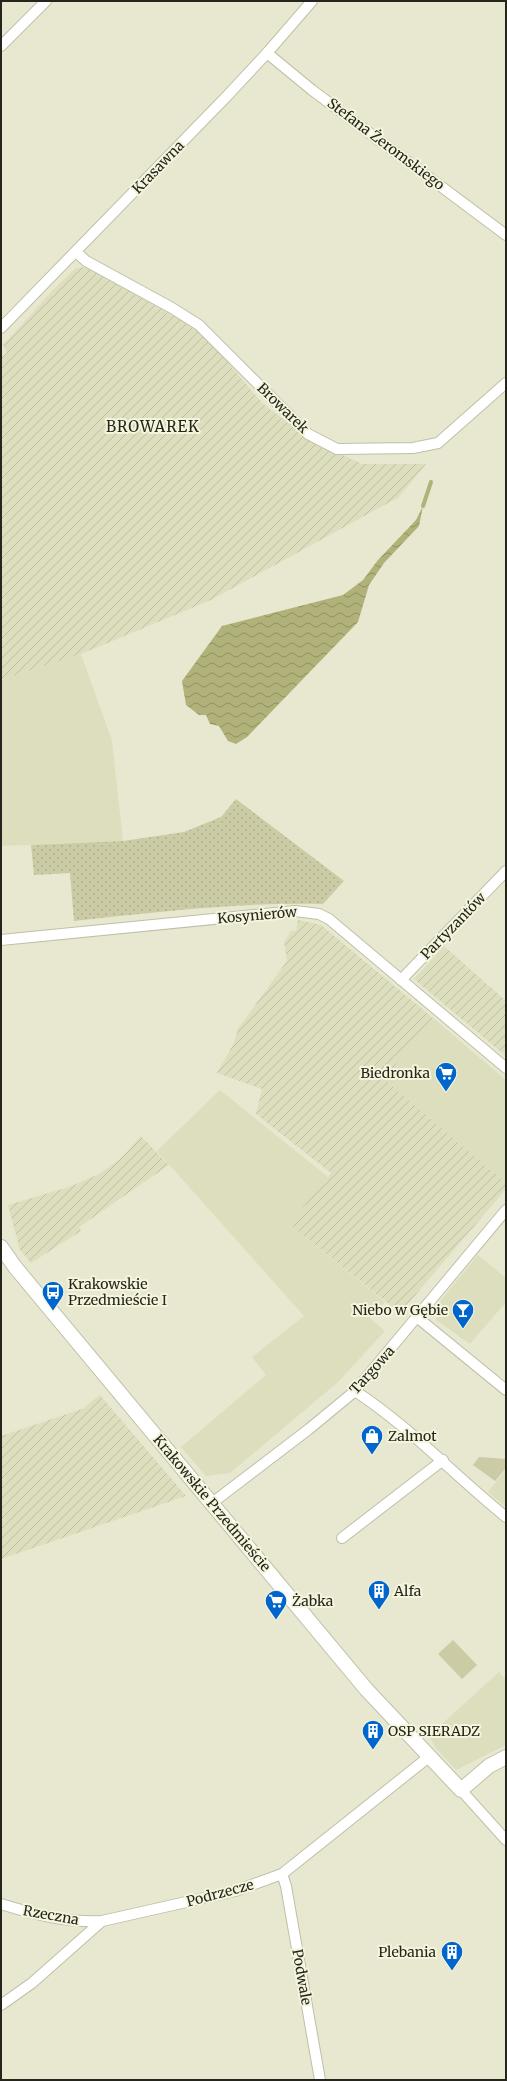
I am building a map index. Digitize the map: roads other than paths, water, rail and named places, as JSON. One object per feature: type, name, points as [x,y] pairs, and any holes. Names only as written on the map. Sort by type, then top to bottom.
[{"type":"street","points":[[1,46],[46,1]]},
{"type":"street","name":"Krasawna","points":[[1,328],[267,53],[312,1]]},
{"type":"street","name":"Stefana Żeromskiego","points":[[267,53],[312,90],[506,235]]},
{"type":"street","name":"Browarek","points":[[76,252],[86,261],[172,308],[199,325],[308,434],[337,449],[413,448],[438,443],[506,382]]},
{"type":"street","name":"Partyzantów","points":[[401,980],[506,871]]},
{"type":"street","name":"Kosynierów","points":[[1,940],[287,912],[308,912],[329,918],[506,1068]]},
{"type":"street","name":"Targowa","points":[[212,1503],[309,1429],[355,1391],[418,1318],[505,1212]]},
{"type":"street","name":"Krakowskie Przedmieście","points":[[1,1247],[15,1267],[366,1689],[461,1790]]},
{"type":"street","points":[[418,1318],[506,1390]]},
{"type":"street","points":[[355,1391],[443,1460],[480,1496],[506,1516]]},
{"type":"street","points":[[342,1538],[443,1460]]},
{"type":"street","name":"Podrzecze","points":[[1,2005],[32,1983],[102,1921],[222,1894],[262,1882],[282,1874],[430,1756]]},
{"type":"street","points":[[506,1757],[489,1766],[461,1790],[506,1840]]},
{"type":"street","name":"Podwale","points":[[282,1874],[286,1886],[320,2080]]},
{"type":"street","name":"Rzeczna","points":[[1,1904],[42,1915],[89,1922],[102,1921]]},
{"type":"water","points":[[423,506],[419,526],[384,563],[369,585],[358,622],[247,737],[236,744],[228,741],[219,726],[210,724],[206,715],[199,715],[186,705],[182,681],[222,626],[343,595],[363,580],[378,560],[416,520]]},
{"type":"waterway","points":[[423,506],[431,482]]},
{"type":"place","name":"Biedronka","points":[[446,1092]]},
{"type":"place","name":"Krakowskie Przedmieście I","points":[[53,1312]]},
{"type":"place","name":"Niebo w Gębie","points":[[463,1330]]},
{"type":"place","name":"Zalmot","points":[[372,1456]]},
{"type":"place","name":"Alfa","points":[[379,1610]]},
{"type":"place","name":"Żabka","points":[[276,1620]]},
{"type":"place","name":"OSP SIERADZ","points":[[373,1750]]},
{"type":"place","name":"Plebania","points":[[452,1972]]},
{"type":"district","name":"BROWAREK","points":[[153,427]]}]
